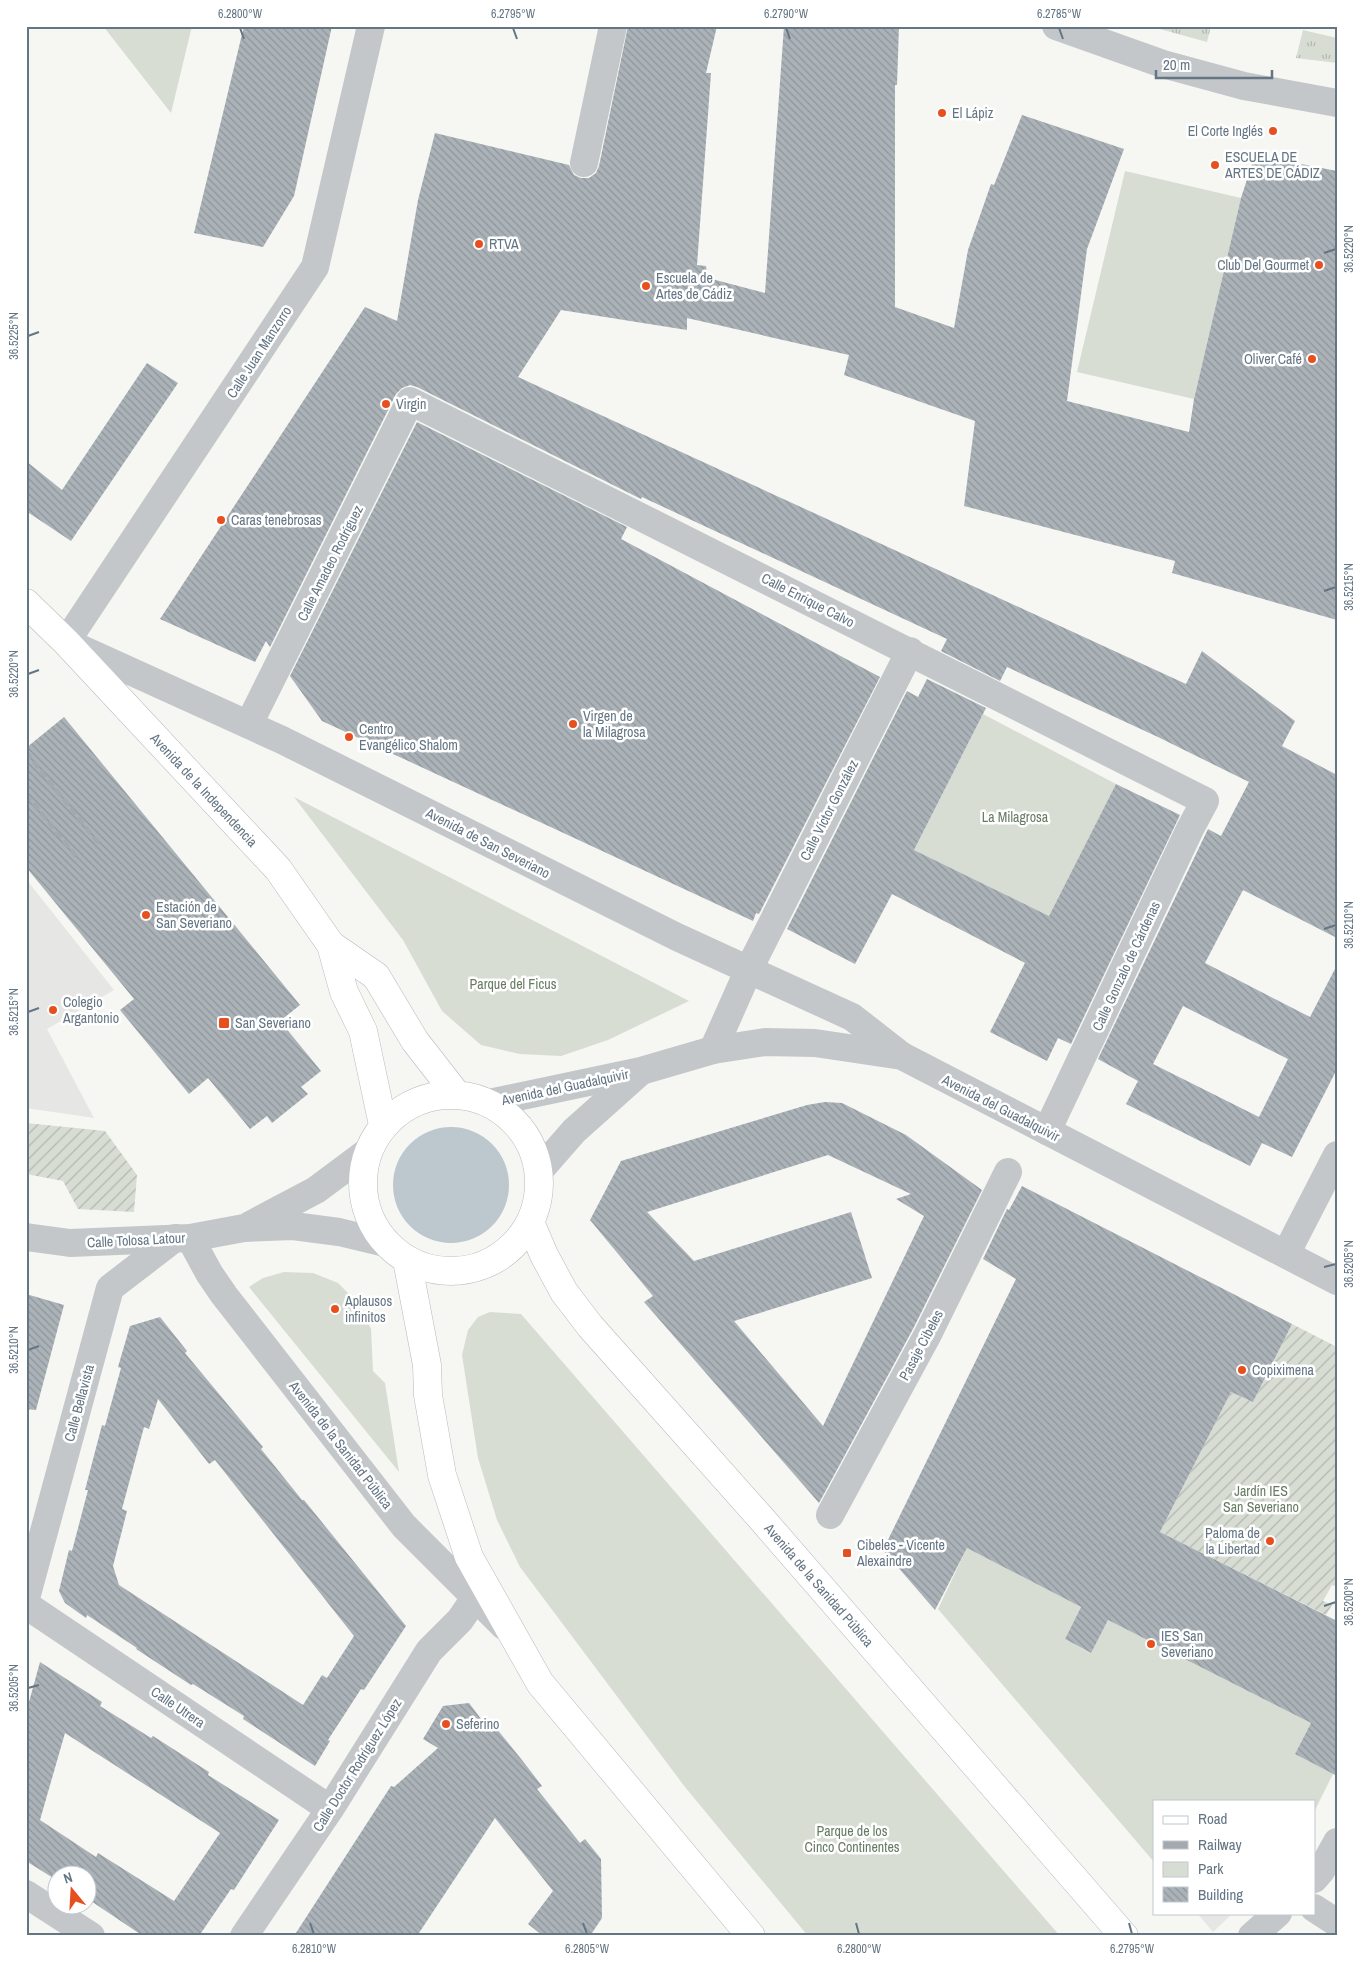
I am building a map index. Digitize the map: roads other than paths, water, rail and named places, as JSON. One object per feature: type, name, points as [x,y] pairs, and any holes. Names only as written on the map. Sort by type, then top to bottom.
[{"type":"main road","name":"Avenida de la Independencia","points":[[26,603],[66,642],[278,869],[332,944],[376,976],[415,1041],[457,1095]]},
{"type":"main road","name":"Avenida de la Independencia","points":[[332,944],[344,992],[363,1031],[383,1125]]},
{"type":"main road","points":[[457,1095],[473,1097],[489,1103],[510,1117],[529,1141],[535,1156],[539,1171],[538,1199],[530,1222],[519,1239],[504,1254],[483,1265],[459,1271],[435,1270],[407,1260],[386,1244],[374,1228],[366,1209],[362,1180],[367,1152],[374,1138],[383,1125],[403,1108],[425,1098],[457,1095]]},
{"type":"main road","name":"Avenida de la Sanidad Pública","points":[[530,1222],[544,1255],[564,1292],[590,1326],[760,1517],[1124,1936]]},
{"type":"main road","name":"Avenida de la Sanidad Pública","points":[[407,1260],[427,1365],[428,1395],[442,1475],[469,1557],[540,1683],[751,1936]]},
{"type":"street","name":"Calle Juan Manzorro","points":[[66,642],[315,267],[371,26]]},
{"type":"street","points":[[584,163],[613,26]]},
{"type":"street","points":[[1056,26],[1163,64],[1244,86],[1337,103]]},
{"type":"street","name":"Calle Enrique Calvo","points":[[410,402],[910,651],[1205,801]]},
{"type":"street","name":"Calle Amadeo Rodríguez","points":[[249,724],[410,402]]},
{"type":"street","name":"Avenida de San Severiano","points":[[66,642],[249,724],[677,937],[852,1017],[902,1056]]},
{"type":"street","name":"Calle Víctor González","points":[[713,1050],[749,969],[910,651]]},
{"type":"street","name":"Calle Gonzalo de Cárdenas","points":[[1047,1132],[1205,801]]},
{"type":"street","name":"Avenida del Guadalquivir","points":[[489,1103],[641,1071],[713,1050],[765,1042],[815,1043],[902,1056],[1337,1281]]},
{"type":"street","name":"Avenida del Guadalquivir","points":[[539,1171],[574,1131],[641,1071]]},
{"type":"street","name":"Calle Tolosa Latour","points":[[244,1228],[316,1190],[367,1152]]},
{"type":"street","points":[[1286,1254],[1337,1155]]},
{"type":"street","name":"Pasaje Cibeles","points":[[830,1515],[928,1334],[1008,1172]]},
{"type":"street","name":"Calle Tolosa Latour","points":[[26,1237],[70,1243],[182,1238],[244,1228],[292,1226],[339,1232],[386,1244]]},
{"type":"street","name":"Calle Bellavista","points":[[26,1598],[110,1288],[182,1238]]},
{"type":"street","name":"Avenida de la Sanidad Pública","points":[[182,1238],[209,1272],[224,1295],[404,1526],[512,1634]]},
{"type":"street","name":"Calle Doctor Rodríguez López","points":[[244,1936],[330,1809],[429,1651],[460,1620],[476,1598]]},
{"type":"street","name":"Calle Utrera","points":[[26,1606],[330,1809]]},
{"type":"street","points":[[1316,1877],[1322,1871],[1337,1842]]},
{"type":"street","points":[[26,1894],[91,1936]]},
{"type":"street","points":[[1316,1909],[1337,1923]]},
{"type":"street","points":[[1252,1936],[1277,1914]]},
{"type":"railway","points":[[26,752],[99,844]]},
{"type":"railway","points":[[26,794],[79,860]]},
{"type":"place","name":"El Lápiz","points":[[942,113]]},
{"type":"place","name":"El Corte Inglés","points":[[1273,131]]},
{"type":"place","name":"ESCUELA DE ARTES DE CÁDIZ","points":[[1215,165]]},
{"type":"place","name":"RTVA","points":[[479,244]]},
{"type":"place","name":"Club Del Gourmet","points":[[1319,265]]},
{"type":"place","name":"Escuela de Artes de Cádiz","points":[[646,286]]},
{"type":"place","name":"Oliver Café","points":[[1312,359]]},
{"type":"place","name":"Virgin","points":[[386,404]]},
{"type":"place","name":"Caras tenebrosas","points":[[221,520]]},
{"type":"place","name":"Virgen de la Milagrosa","points":[[573,724]]},
{"type":"place","name":"Centro Evangélico Shalom","points":[[349,737]]},
{"type":"place","name":"Estación de San Severiano","points":[[146,915]]},
{"type":"place","name":"Colegio Argantonio","points":[[53,1010]]},
{"type":"place","name":"San Severiano","points":[[224,1023]]},
{"type":"place","name":"Aplausos infinitos","points":[[335,1309]]},
{"type":"place","name":"Copiximena","points":[[1242,1370]]},
{"type":"place","name":"Paloma de la Libertad","points":[[1270,1541]]},
{"type":"place","name":"Cibeles - Vicente Alexaindre","points":[[847,1553]]},
{"type":"place","name":"IES San Severiano","points":[[1151,1644]]},
{"type":"place","name":"Seferino","points":[[446,1724]]},
{"type":"park label","name":"La Milagrosa","points":[[1015,817]]},
{"type":"park label","name":"Parque del Ficus","points":[[513,984]]},
{"type":"park label","name":"Jardín IES San Severiano","points":[[1261,1499]]},
{"type":"park label","name":"Parque de los Cinco Continentes","points":[[852,1839]]}]
